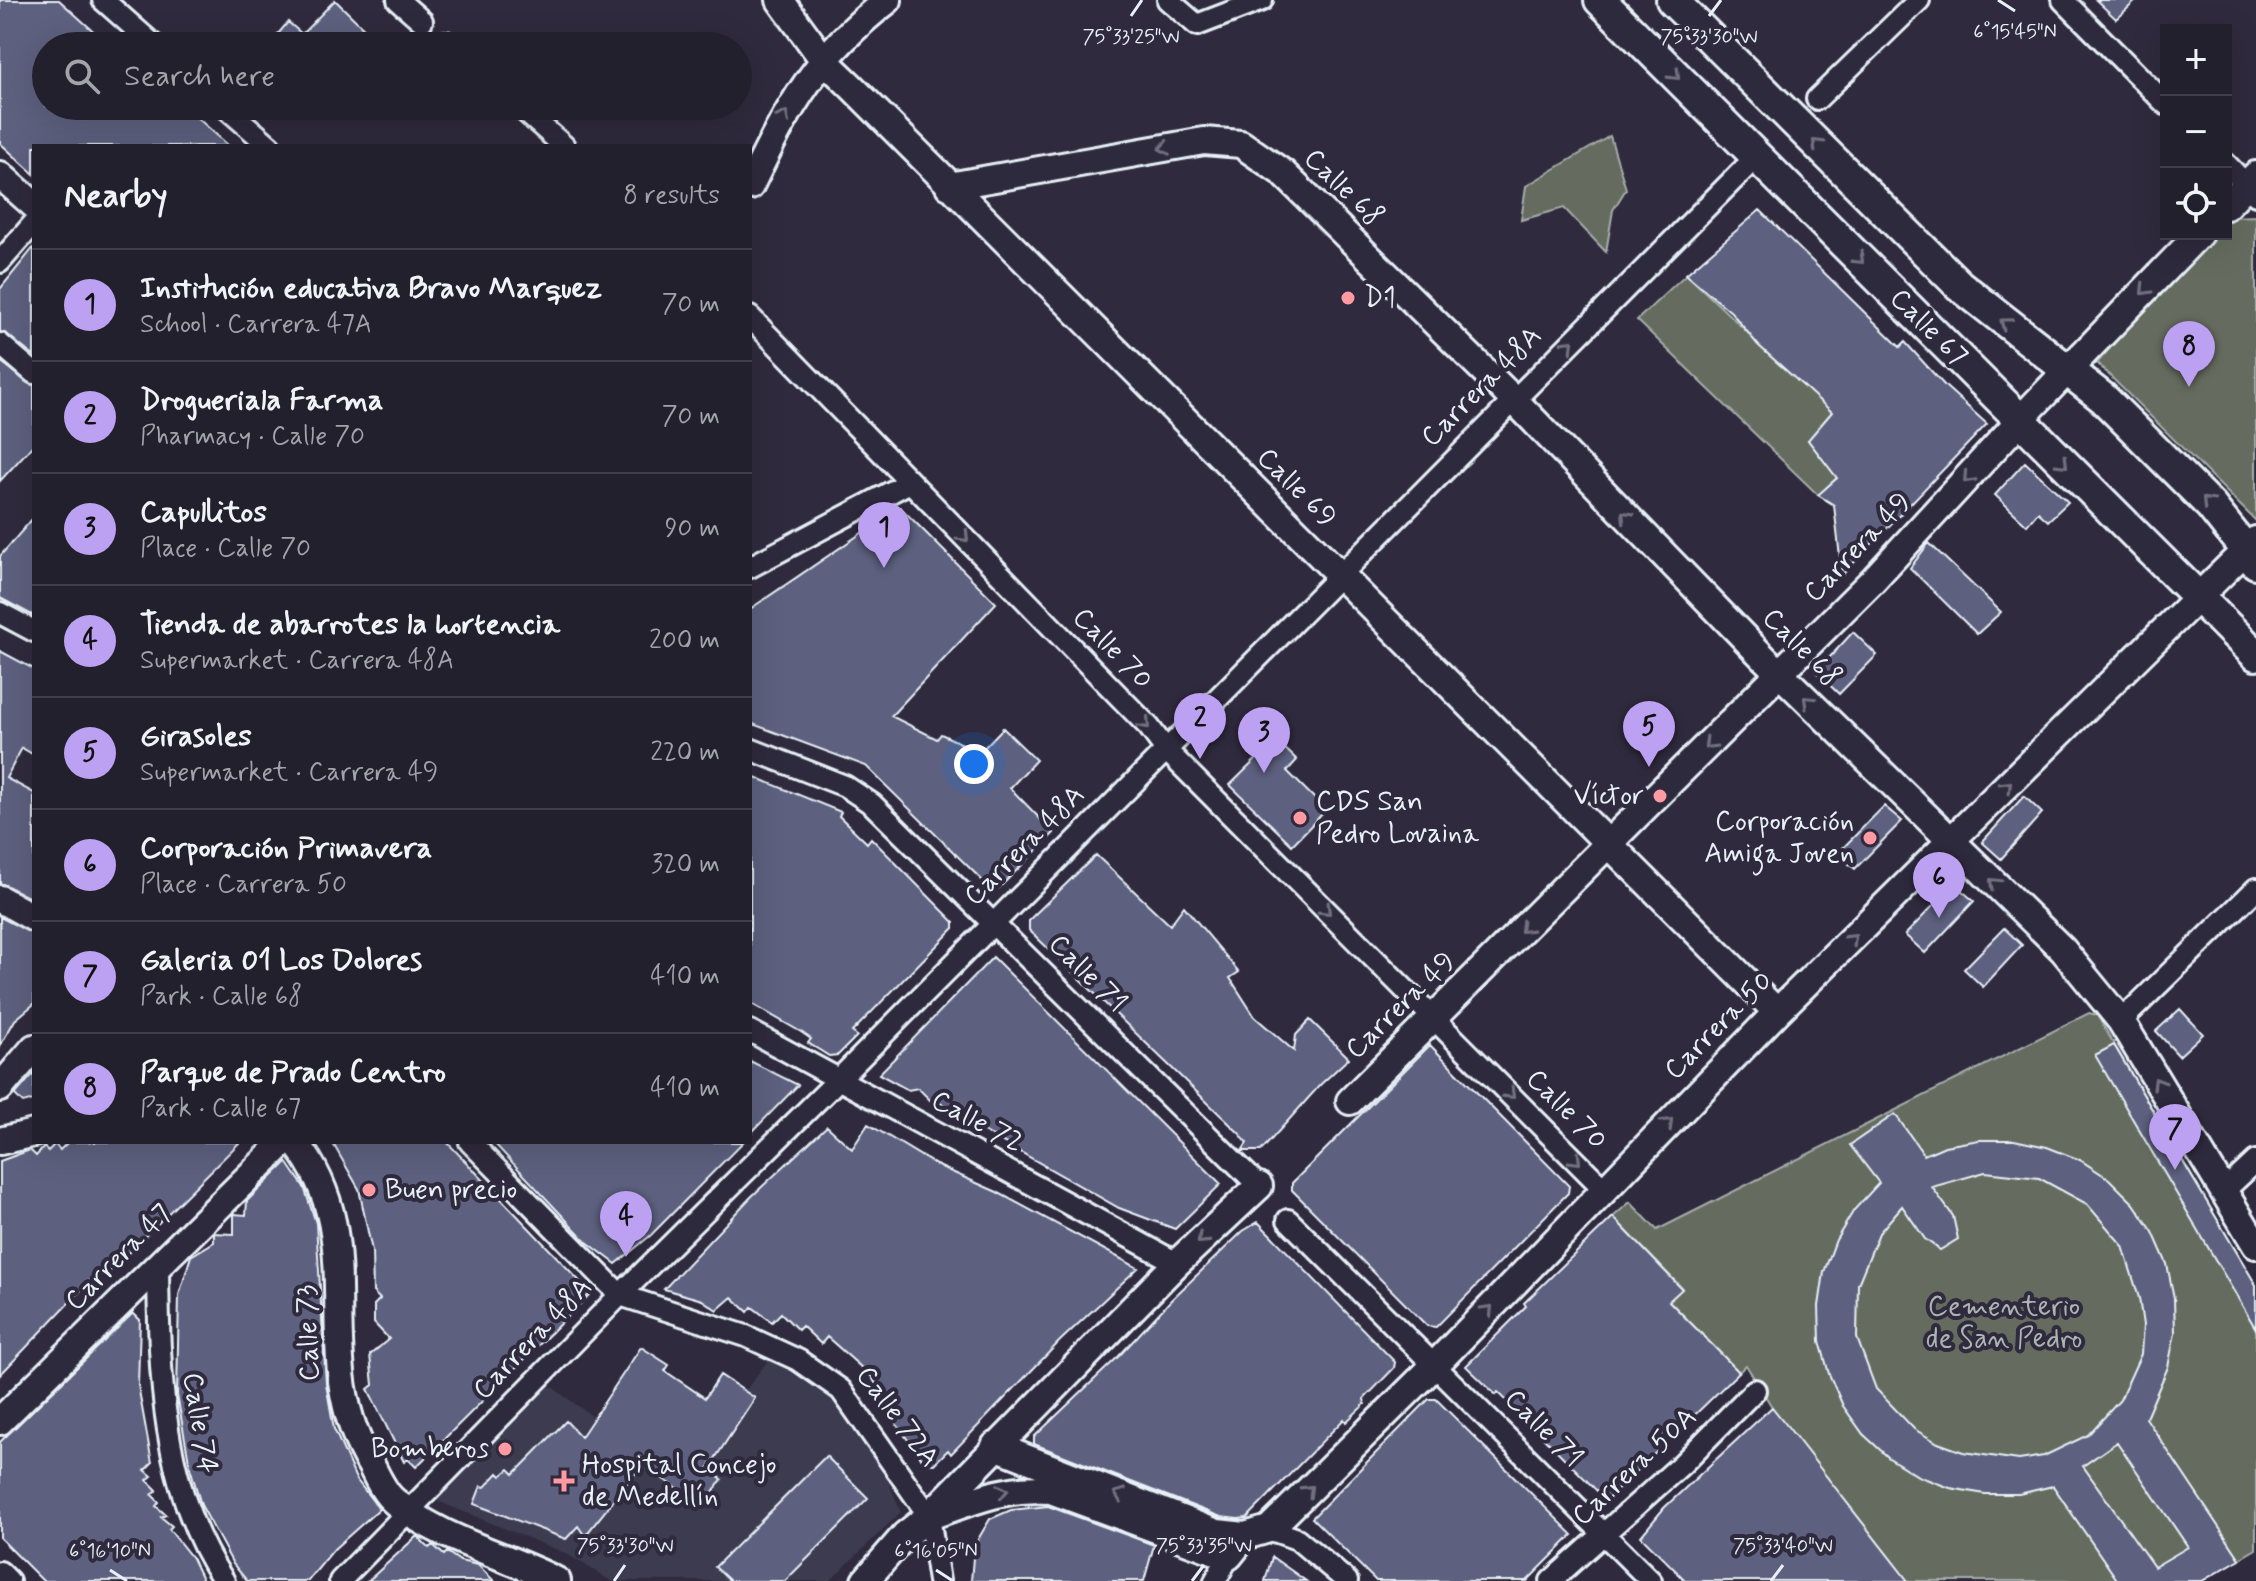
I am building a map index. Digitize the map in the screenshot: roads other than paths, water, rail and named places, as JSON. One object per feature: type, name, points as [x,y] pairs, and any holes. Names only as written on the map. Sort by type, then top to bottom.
[{"type":"main road","name":"Calle 67","points":[[1600,0],[2256,655]]},
{"type":"main road","name":"Calle 67","points":[[1672,0],[1959,285],[2068,369],[2125,419],[2253,551]]},
{"type":"street","points":[[103,0],[139,32]]},
{"type":"street","points":[[398,0],[422,21]]},
{"type":"street","name":"Calle 69","points":[[780,0],[823,59],[1777,1012]]},
{"type":"street","points":[[752,182],[790,104],[823,59],[853,27],[888,0]]},
{"type":"street","points":[[1168,0],[1197,25],[1262,0]]},
{"type":"street","points":[[1817,99],[1919,0]]},
{"type":"street","points":[[2063,0],[2160,98]]},
{"type":"street","points":[[240,120],[268,144]]},
{"type":"street","points":[[535,120],[562,144]]},
{"type":"street","name":"Calle 68","points":[[949,186],[1204,141],[1241,144],[1283,173],[2063,950],[2121,1021],[2256,1245]]},
{"type":"street","name":"Carrera 48A","points":[[351,1578],[409,1511],[620,1295],[1756,157]]},
{"type":"street","points":[[2231,168],[2253,185],[2232,201]]},
{"type":"street","points":[[0,175],[32,203]]},
{"type":"street","points":[[0,262],[32,225]]},
{"type":"street","name":"Carrera 49","points":[[1350,1101],[1873,580],[2068,369],[2193,240]]},
{"type":"street","name":"Calle 70","points":[[752,319],[908,483],[1149,727],[1166,750],[1603,1188]]},
{"type":"street","points":[[0,344],[32,371]]},
{"type":"street","points":[[752,566],[908,483]]},
{"type":"street","name":"Carrera 50","points":[[1248,1541],[1434,1366],[1603,1188],[1777,1012],[2199,598],[2253,551]]},
{"type":"street","points":[[0,613],[32,630]]},
{"type":"street","name":"Calle 71","points":[[752,750],[845,786],[872,804],[1259,1186]]},
{"type":"street","points":[[2121,1021],[2256,889]]},
{"type":"street","points":[[0,899],[32,917]]},
{"type":"street","points":[[0,1068],[32,1031]]},
{"type":"street","name":"Calle 72","points":[[752,1032],[1177,1263]]},
{"type":"street","points":[[0,1088],[32,1050]]},
{"type":"street","points":[[0,1128],[32,1120]]},
{"type":"street","points":[[0,1141],[32,1133]]},
{"type":"street","name":"Carrera 47","points":[[0,1421],[282,1144]]},
{"type":"street","name":"Calle 73","points":[[296,1144],[321,1178],[331,1205],[340,1264],[336,1314],[344,1407],[363,1453],[392,1499],[437,1530],[557,1581]]},
{"type":"street","name":"Calle 73","points":[[316,1144],[339,1174],[348,1201],[357,1260],[353,1310],[361,1403],[381,1450],[404,1491],[409,1511]]},
{"type":"street","name":"Calle 72A","points":[[472,1144],[620,1295],[746,1336],[798,1360],[828,1379],[853,1402],[929,1516]]},
{"type":"street","points":[[2224,1191],[2256,1161]]},
{"type":"street","points":[[865,1581],[905,1535],[929,1516],[1177,1263],[1259,1186]]},
{"type":"street","name":"Calle 71","points":[[1288,1220],[1651,1581]]},
{"type":"street","name":"Calle 74","points":[[158,1264],[165,1417],[174,1467],[205,1553],[224,1581]]},
{"type":"street","name":"Carrera 50A","points":[[1551,1581],[1605,1535],[1755,1390]]},
{"type":"street","points":[[995,1446],[1217,1533],[1248,1541],[1297,1539],[1347,1581]]},
{"type":"street","points":[[929,1516],[1017,1488],[1051,1490],[1248,1541]]},
{"type":"street","points":[[929,1516],[939,1581]]},
{"type":"street","points":[[1215,1581],[1248,1541]]},
{"type":"street","points":[[0,1572],[9,1581]]},
{"type":"place","name":"D1","points":[[1348,298]]},
{"type":"place","name":"Parque de Prado Centro","points":[[2189,387]]},
{"type":"place","name":"Institución educativa Bravo Marquez","points":[[884,568]]},
{"type":"place","name":"Drogueriala Farma","points":[[1200,759]]},
{"type":"place","name":"Girasoles","points":[[1649,767]]},
{"type":"place","name":"Capullitos","points":[[1264,773]]},
{"type":"place","name":"Víctor","points":[[1660,796]]},
{"type":"place","name":"CDS San Pedro Lovaina","points":[[1300,818]]},
{"type":"place","name":"Corporación Amiga Joven","points":[[1870,838]]},
{"type":"place","name":"Corporación Primavera","points":[[1939,918]]},
{"type":"place","name":"Galeria 01 Los Dolores","points":[[2175,1170]]},
{"type":"place","name":"Buen precio","points":[[369,1190]]},
{"type":"place","name":"Tienda de abarrotes la hortencia","points":[[626,1257]]},
{"type":"place","name":"Bomberos","points":[[505,1449]]},
{"type":"place","name":"Hospital Concejo de Medellín","points":[[564,1481]]},
{"type":"park label","name":"Cementerio de San Pedro","points":[[2004,1323]]}]
